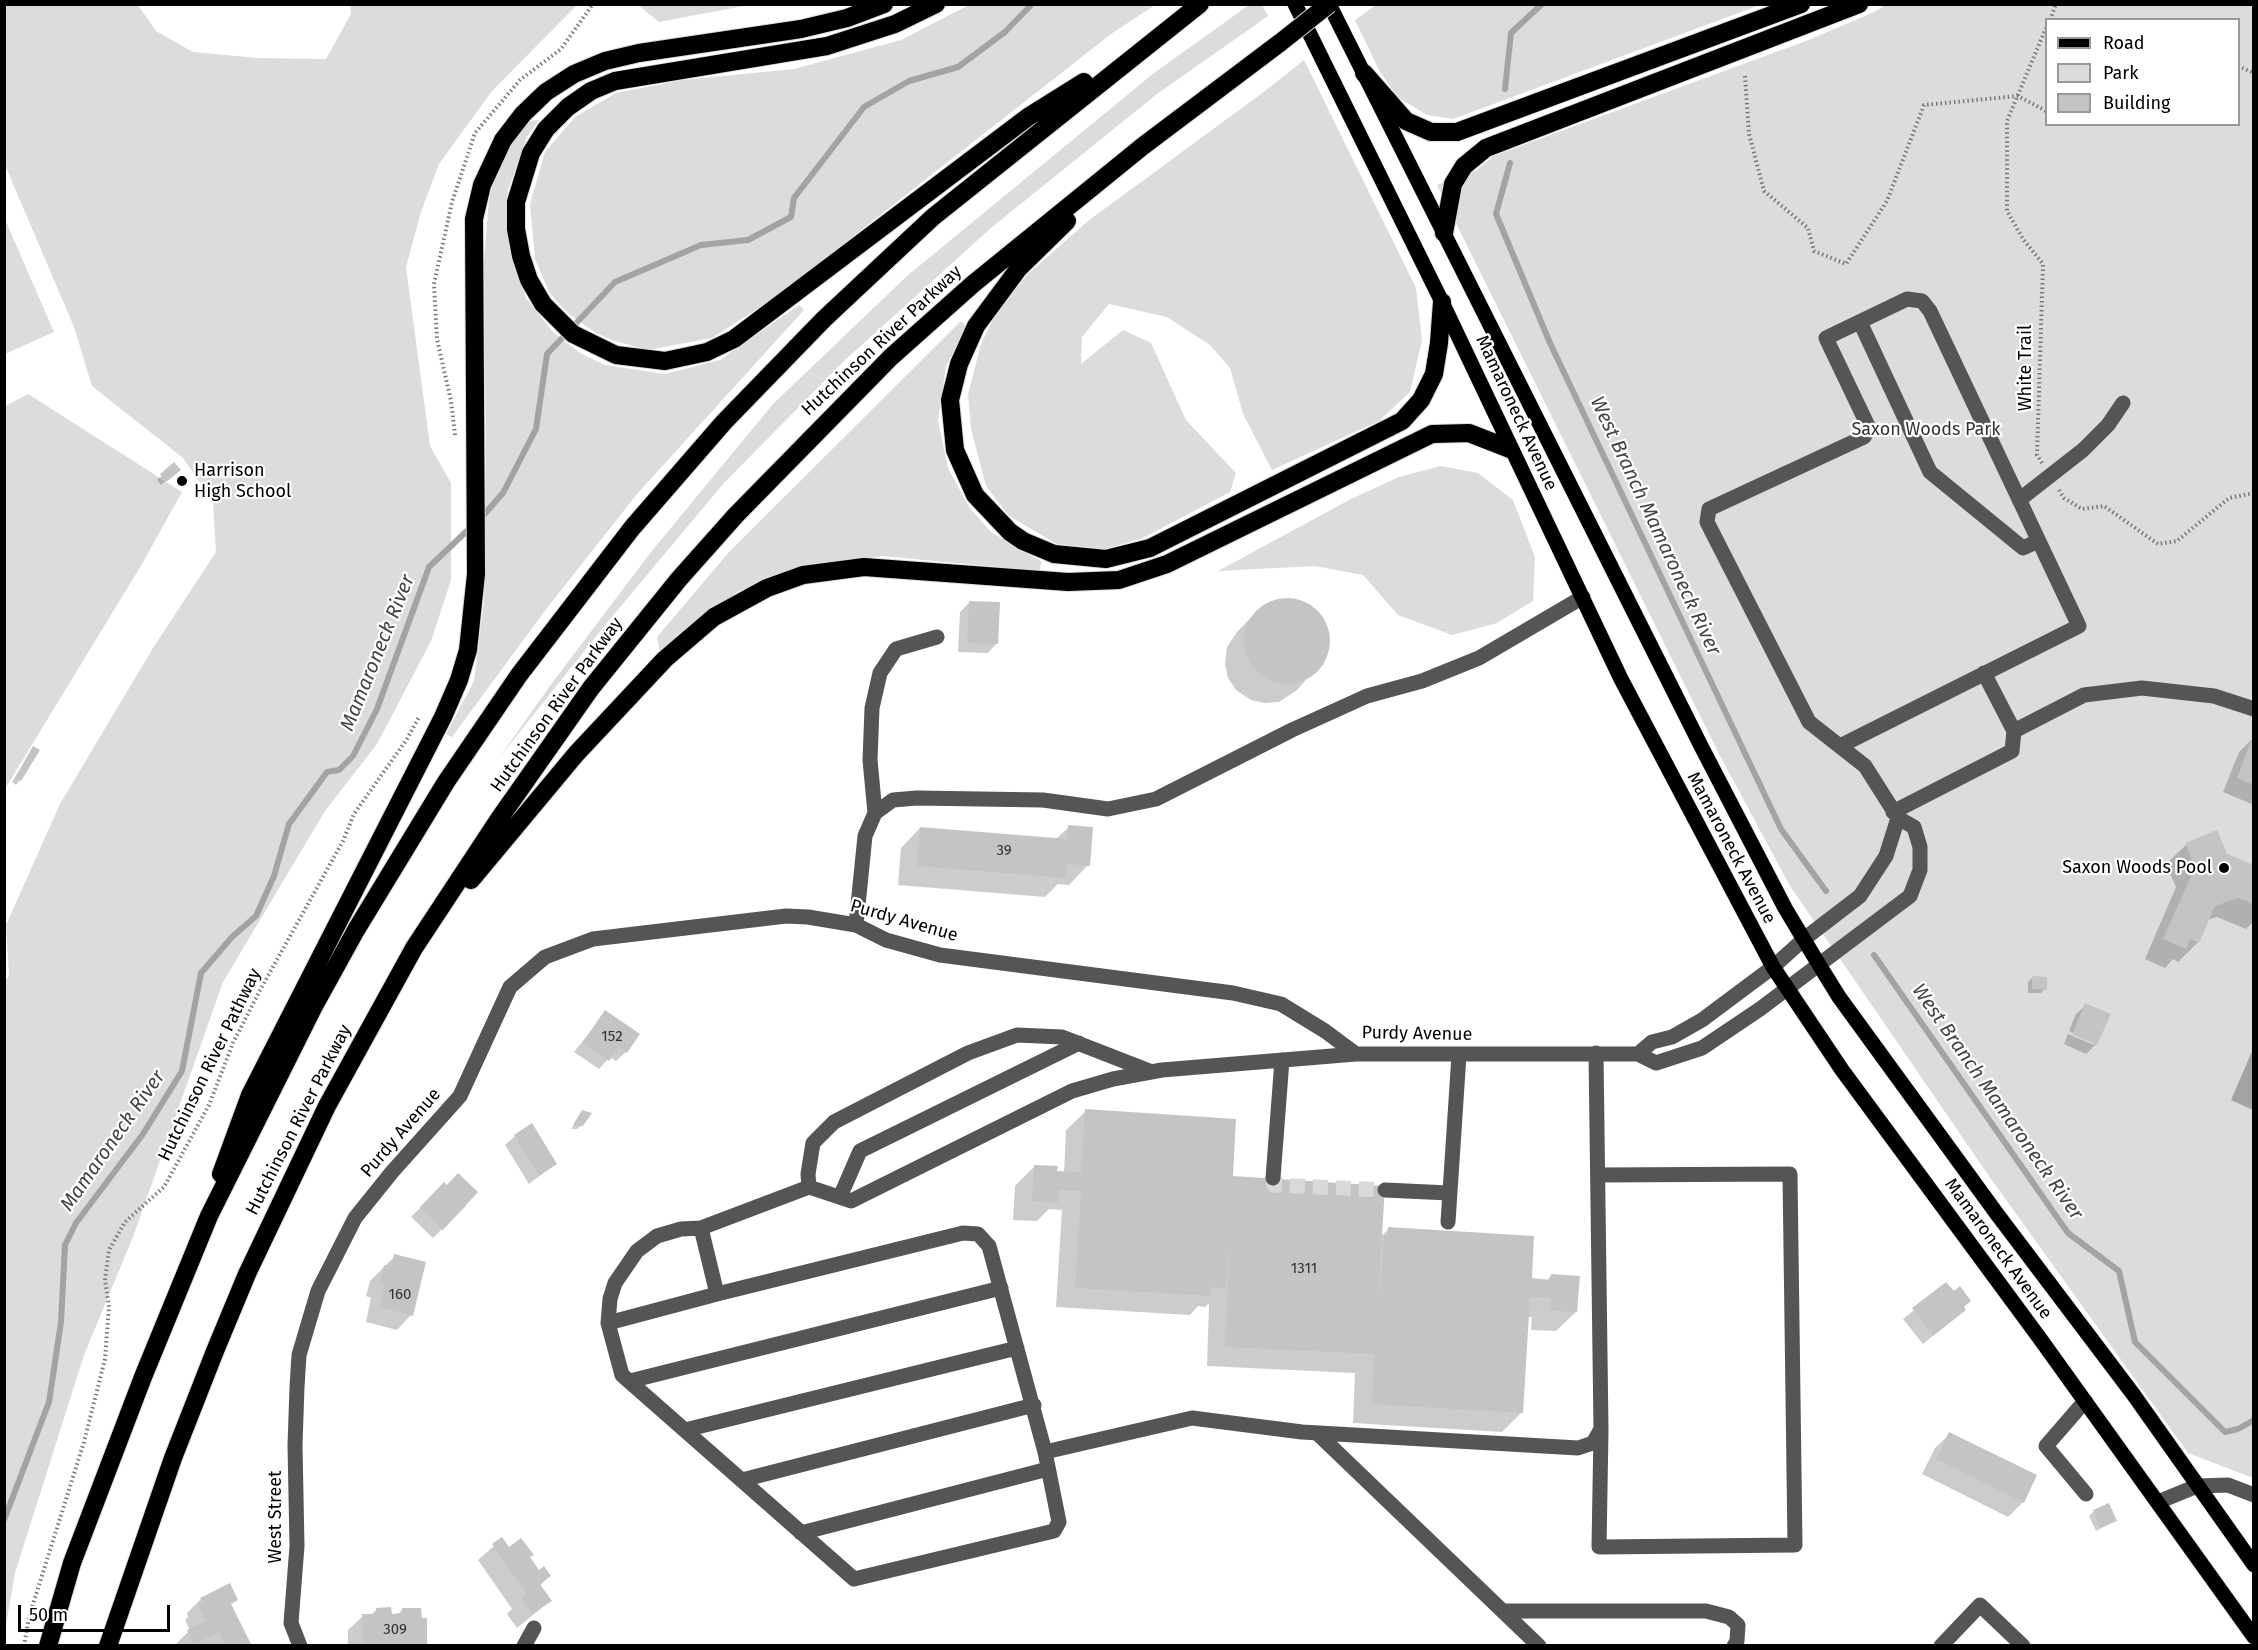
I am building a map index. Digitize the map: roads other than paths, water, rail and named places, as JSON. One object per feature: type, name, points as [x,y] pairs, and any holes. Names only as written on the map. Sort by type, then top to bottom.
[{"type":"highway","points":[[209,1216],[229,1147],[250,1095],[459,680],[471,635],[476,574],[474,219],[482,185],[494,156],[523,114],[559,82],[589,67],[622,56],[801,29],[847,18],[884,4]]},
{"type":"highway","points":[[936,4],[895,24],[826,46],[615,81],[591,91],[568,107],[546,129],[531,153],[516,202],[516,229],[521,256],[529,280],[543,304],[573,334],[610,353],[647,361],[672,361],[706,352],[734,339],[1028,117],[1161,35]]},
{"type":"highway","name":"Hutchinson River Parkway","points":[[48,1646],[76,1552],[142,1377],[209,1216],[313,1008],[398,859],[446,782],[519,675],[632,528],[747,397],[891,256],[1017,148],[1200,4]]},
{"type":"highway","name":"Hutchinson River Parkway","points":[[108,1646],[173,1458],[247,1274],[327,1106],[414,948],[591,688],[679,579],[736,515],[844,402],[946,307],[1143,146],[1329,4]]},
{"type":"highway","points":[[1364,73],[1391,107],[1406,121],[1431,132],[1457,132],[1801,4]]},
{"type":"highway","points":[[1444,233],[1453,184],[1464,165],[1486,148],[1859,4]]},
{"type":"highway","points":[[1143,146],[1008,281],[976,326],[954,382],[950,400],[951,434],[959,464],[975,495],[987,511],[1023,541],[1072,558],[1106,559],[1136,554],[1385,431],[1412,411],[1428,387],[1437,359],[1442,302]]},
{"type":"highway","points":[[414,948],[576,754],[644,681],[714,617],[767,588],[823,571],[864,567],[1068,582],[1119,580],[1167,564],[1432,434],[1469,433],[1510,449]]},
{"type":"main road","name":"Mamaroneck Avenue","points":[[1295,4],[1442,302],[1510,449],[1661,758],[1773,967],[1849,1079],[2085,1401],[2253,1637]]},
{"type":"main road","name":"Mamaroneck Avenue","points":[[1329,4],[1701,746],[1818,963],[1839,997],[1983,1195],[2133,1394],[2253,1565]]},
{"type":"street","points":[[1840,746],[2079,626],[1930,311],[1922,301],[1907,299],[1860,322],[1930,472],[2023,548],[2038,541]]},
{"type":"street","name":"Purdy Avenue","points":[[297,1387],[299,1355],[318,1291],[356,1218],[392,1172],[460,1096],[510,987],[545,957],[593,939],[786,916],[855,925],[886,940],[940,955],[1233,993],[1281,1004],[1325,1031],[1356,1054],[1638,1054],[1656,1063],[1702,1048],[1910,896],[1920,870],[1920,847],[1914,827],[1896,815],[1865,766],[1809,722],[1707,522],[1709,509],[1864,437],[1869,428],[1826,338],[1860,322]]},
{"type":"street","points":[[2019,500],[2083,450],[2108,425],[2123,403]]},
{"type":"street","points":[[875,813],[893,800],[917,798],[1043,800],[1108,809],[1156,799],[1292,730],[1367,696],[1422,681],[1479,658],[1583,597]]},
{"type":"street","points":[[855,925],[865,836],[875,813],[870,760],[871,719],[880,673],[896,649],[937,637]]},
{"type":"street","points":[[1638,1054],[1652,1041],[1672,1037],[1702,1020],[1773,967],[1804,939],[1860,896],[1886,856],[1896,815],[2012,751],[2014,731],[1984,673]]},
{"type":"street","points":[[2014,731],[2084,695],[2142,688],[2214,696],[2253,709]]},
{"type":"street","points":[[809,1187],[808,1174],[813,1143],[834,1122],[968,1053],[1017,1035],[1062,1037],[1152,1072]]},
{"type":"street","points":[[840,1197],[860,1151],[1079,1043]]},
{"type":"street","points":[[1596,1053],[1601,1429],[1599,1547],[1795,1545],[1790,1174],[1598,1175]]},
{"type":"street","points":[[608,1323],[963,1233],[978,1234],[989,1246],[1034,1405],[1059,1522],[1054,1531],[854,1579],[622,1375],[608,1323],[610,1299],[615,1283],[637,1251],[657,1236],[681,1229],[701,1228],[809,1187],[851,1201],[1072,1091],[1113,1079],[1152,1072],[1356,1054]]},
{"type":"street","points":[[1448,1222],[1459,1055]]},
{"type":"street","points":[[1274,1178],[1282,1060]]},
{"type":"street","points":[[1385,1191],[1449,1193]]},
{"type":"street","points":[[701,1228],[717,1294]]},
{"type":"street","points":[[630,1381],[1000,1288]]},
{"type":"street","points":[[685,1430],[1017,1348]]},
{"type":"street","name":"West Street","points":[[297,1387],[295,1445],[297,1546],[291,1623],[300,1646]]},
{"type":"street","points":[[2085,1401],[2046,1446],[2086,1494]]},
{"type":"street","points":[[742,1480],[1034,1405]]},
{"type":"street","points":[[1045,1452],[1192,1418],[1317,1433],[1578,1448],[1593,1443],[1601,1429]]},
{"type":"street","points":[[1317,1433],[1539,1646]]},
{"type":"street","points":[[801,1533],[1048,1469]]},
{"type":"street","points":[[2158,1502],[2198,1486],[2228,1485],[2253,1495]]},
{"type":"street","points":[[1941,1646],[1980,1605],[2023,1646]]},
{"type":"street","points":[[1503,1611],[1706,1611],[1729,1617],[1738,1625],[1737,1641],[1734,1646]]},
{"type":"street","points":[[524,1646],[534,1628]]},
{"type":"waterway","name":"Mamaroneck River","points":[[481,518],[503,493],[536,429],[547,354],[615,282],[701,245],[748,240],[791,217],[794,198],[864,107],[909,81],[958,67],[1005,32],[1032,4]]},
{"type":"waterway","name":"West Branch Mamaroneck River","points":[[1505,89],[1511,33],[1542,4]]},
{"type":"waterway","name":"West Branch Mamaroneck River","points":[[1510,163],[1496,214],[1550,343],[1781,829],[1826,891]]},
{"type":"waterway","name":"Mamaroneck River","points":[[4,1520],[49,1402],[61,1322],[65,1245],[76,1223],[143,1134],[182,1071],[201,973],[232,937],[256,916],[274,876],[289,824],[327,772],[339,770],[353,756],[377,709],[429,567],[471,527]]},
{"type":"waterway","name":"West Branch Mamaroneck River","points":[[1874,955],[2068,1233],[2119,1271],[2135,1342],[2225,1432],[2238,1429],[2254,1420]]},
{"type":"tunnel","points":[[1273,1178],[1274,1185],[1385,1190]]},
{"type":"place","name":"Harrison High School","points":[[182,481]]},
{"type":"place","name":"Saxon Woods Pool","points":[[2224,868]]},
{"type":"park label","name":"Saxon Woods Park","points":[[1926,430]]}]
